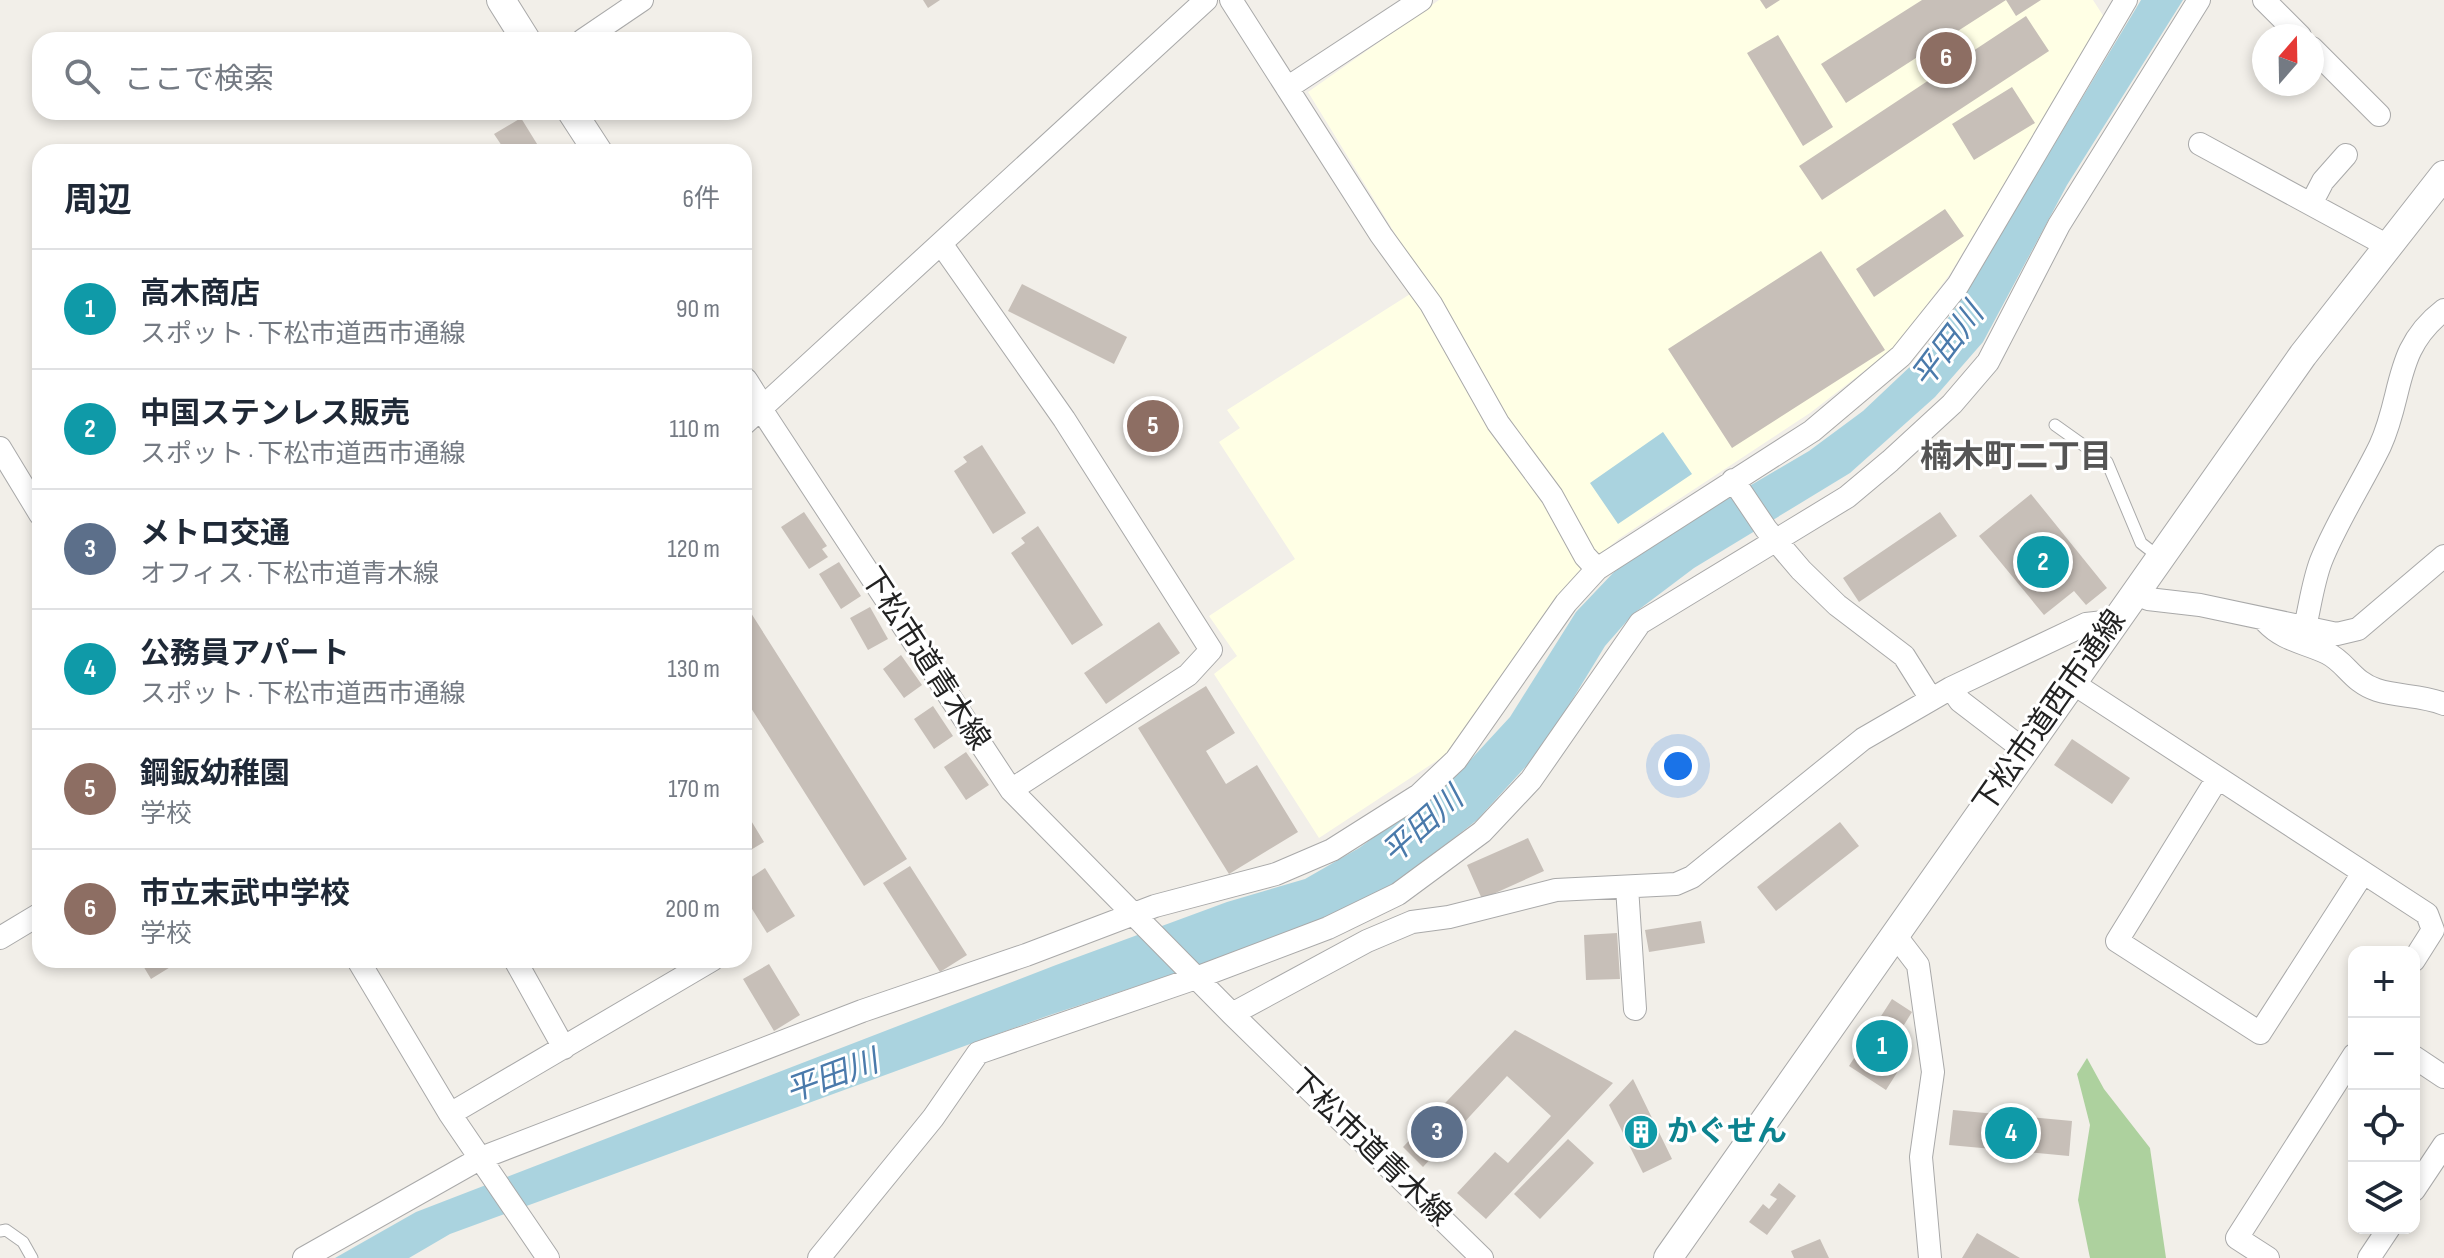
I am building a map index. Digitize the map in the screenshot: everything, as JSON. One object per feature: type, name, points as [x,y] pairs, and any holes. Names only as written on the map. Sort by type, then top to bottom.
[{"type":"street","points":[[501,0],[521,32]]},
{"type":"street","points":[[595,32],[642,0]]},
{"type":"street","points":[[753,416],[1206,0]]},
{"type":"street","points":[[1231,0],[1381,235],[1431,304],[1498,423],[1552,496],[1585,556],[1597,569]]},
{"type":"street","points":[[1287,88],[1421,0]]},
{"type":"street","points":[[304,1258],[484,1163],[862,1011],[1290,868],[1332,850],[1419,795],[1456,760],[1566,603],[1597,569],[1736,484],[1812,431],[1901,356],[1958,285],[2126,0]]},
{"type":"street","points":[[819,1258],[933,1118],[978,1053],[1328,928],[1398,894],[1482,832],[1531,780],[1640,623],[1770,534],[1847,497],[1952,404],[1988,362],[2059,225],[2199,0]]},
{"type":"street","points":[[2264,0],[2288,24]]},
{"type":"street","points":[[2324,60],[2379,115]]},
{"type":"street","points":[[577,120],[593,144]]},
{"type":"street","points":[[2200,144],[2388,246]]},
{"type":"street","points":[[2311,204],[2323,181],[2346,155]]},
{"type":"street","name":"下松市道西市通線","points":[[1668,1258],[2113,621],[2303,355],[2444,175]]},
{"type":"street","points":[[942,245],[1064,419],[1211,650],[1188,675],[1011,790]]},
{"type":"street","points":[[2305,627],[2320,564],[2356,485],[2381,444],[2408,352],[2422,327],[2444,310]]},
{"type":"street","name":"下松市道青木線","points":[[753,416],[1011,790],[1232,1014],[1482,1258]]},
{"type":"street","points":[[0,448],[32,501]]},
{"type":"street","points":[[1736,484],[1770,534],[1837,605],[1904,656],[1941,694],[1960,701],[2024,750]]},
{"type":"street","points":[[2134,593],[2148,599],[2200,605],[2337,634],[2358,629],[2442,562]]},
{"type":"street","points":[[1232,1014],[1367,941],[1412,922],[1449,917],[1536,893],[1676,884],[1692,877],[1863,739],[1941,694],[2086,624],[2113,621]]},
{"type":"street","points":[[2265,621],[2288,640],[2327,653],[2355,681],[2391,694],[2428,697],[2444,704]]},
{"type":"street","points":[[2071,682],[2427,914],[2433,930],[2420,951]]},
{"type":"street","points":[[2217,779],[2117,941],[2247,1025],[2260,1033],[2363,873]]},
{"type":"street","points":[[1627,887],[1635,1009]]},
{"type":"street","points":[[0,938],[32,919]]},
{"type":"street","points":[[1895,935],[1918,965],[1933,1072],[1921,1157],[1930,1258]]},
{"type":"street","points":[[363,968],[450,1114],[548,1258]]},
{"type":"street","points":[[519,968],[564,1048]]},
{"type":"street","points":[[450,1114],[699,968]]},
{"type":"street","points":[[2420,1061],[2444,1077]]},
{"type":"street","points":[[2268,1258],[2237,1238],[2348,1064]]},
{"type":"street","points":[[2420,1181],[2444,1145]]},
{"type":"street","points":[[2369,1258],[2385,1234]]},
{"type":"lane","points":[[2055,425],[2107,462],[2141,543],[2159,557]]},
{"type":"lane","points":[[0,1231],[6,1230],[23,1242],[32,1258]]},
{"type":"shaded area","points":[[1439,0],[2093,0],[2104,17],[1950,274],[1894,348],[1810,413],[1620,538],[1577,573],[1447,754],[1319,838],[1214,674],[1237,656],[1209,616],[1295,559],[1219,442],[1240,428],[1227,410],[1426,284],[1308,92]]},
{"type":"green space","points":[[2087,1058],[2104,1089],[2150,1148],[2166,1258],[2090,1258],[2078,1200],[2090,1125],[2077,1074]]},
{"type":"water","name":"平田川","points":[[2141,0],[2183,0],[2067,185],[1983,342],[1935,397],[1850,473],[1694,568],[1633,614],[1605,646],[1563,715],[1528,764],[1477,820],[1390,888],[1315,927],[1047,1016],[450,1234],[409,1258],[335,1258],[416,1212],[1056,965],[1227,902],[1305,879],[1359,848],[1450,782],[1510,717],[1576,612],[1613,573],[1644,548],[1809,451],[1863,411],[1916,361],[1957,306]]},
{"type":"water","points":[[1663,432],[1692,474],[1618,524],[1590,483]]},
{"type":"building","points":[[923,0],[940,0],[928,8]]},
{"type":"building","points":[[1760,0],[1780,0],[1766,9]]},
{"type":"building","points":[[1922,0],[2006,0],[1846,103],[1821,64]]},
{"type":"building","points":[[2006,0],[2041,0],[2016,16]]},
{"type":"building","points":[[2026,16],[2049,51],[1822,200],[1799,166]]},
{"type":"building","points":[[1778,35],[1833,127],[1803,146],[1747,53]]},
{"type":"building","points":[[2012,87],[2035,123],[1974,160],[1952,124]]},
{"type":"building","points":[[522,120],[537,144],[501,144],[494,134]]},
{"type":"building","points":[[1945,209],[1964,236],[1874,297],[1856,269]]},
{"type":"building","points":[[1821,251],[1885,350],[1732,448],[1668,349]]},
{"type":"building","points":[[1022,284],[1127,337],[1114,364],[1008,311]]},
{"type":"building","points":[[982,445],[1026,513],[993,534],[954,471],[967,462],[963,457]]},
{"type":"building","points":[[2031,494],[2107,588],[2086,605],[2074,591],[2044,615],[1979,536]]},
{"type":"building","points":[[804,512],[827,546],[822,549],[828,557],[809,569],[781,527]]},
{"type":"building","points":[[1940,512],[1957,536],[1859,602],[1843,578]]},
{"type":"building","points":[[1038,526],[1103,625],[1072,645],[1011,553],[1025,543],[1021,538]]},
{"type":"building","points":[[839,562],[861,596],[841,609],[819,574]]},
{"type":"building","points":[[870,607],[888,639],[868,650],[850,618]]},
{"type":"building","points":[[752,615],[907,859],[864,886],[752,710]]},
{"type":"building","points":[[1159,622],[1180,653],[1106,704],[1084,673]]},
{"type":"building","points":[[901,655],[922,685],[904,698],[883,669]]},
{"type":"building","points":[[1206,686],[1235,733],[1206,751],[1226,784],[1257,765],[1298,832],[1229,874],[1138,728]]},
{"type":"building","points":[[933,706],[953,736],[934,749],[914,719]]},
{"type":"building","points":[[2072,739],[2130,778],[2112,804],[2054,765]]},
{"type":"building","points":[[966,752],[989,785],[966,800],[944,767]]},
{"type":"building","points":[[752,822],[764,842],[752,849]]},
{"type":"building","points":[[1840,822],[1859,846],[1776,911],[1757,887]]},
{"type":"building","points":[[1528,838],[1544,871],[1482,899],[1467,865]]},
{"type":"building","points":[[910,866],[967,955],[940,972],[883,883]]},
{"type":"building","points":[[765,868],[795,916],[767,933],[752,909],[752,877]]},
{"type":"building","points":[[1701,921],[1705,943],[1649,952],[1645,930]]},
{"type":"building","points":[[1617,933],[1620,979],[1586,980],[1584,935]]},
{"type":"building","points":[[769,964],[800,1015],[774,1031],[743,979]]},
{"type":"building","points":[[144,968],[169,968],[151,979]]},
{"type":"building","points":[[1892,999],[1912,1012],[1894,1041],[1910,1052],[1886,1090],[1849,1066]]},
{"type":"building","points":[[1515,1030],[1613,1083],[1486,1219],[1457,1193],[1495,1152],[1508,1163],[1551,1116],[1507,1076],[1423,1167],[1403,1147]]},
{"type":"building","name":"かぐせん","points":[[1633,1079],[1672,1159],[1643,1173],[1609,1105]]},
{"type":"building","points":[[1953,1110],[2072,1121],[2069,1156],[1949,1145]]},
{"type":"building","points":[[1568,1139],[1594,1163],[1540,1219],[1514,1194]]},
{"type":"building","points":[[1779,1183],[1796,1196],[1767,1235],[1749,1222],[1763,1204],[1769,1209],[1777,1199],[1770,1195]]},
{"type":"building","points":[[1977,1233],[2020,1258],[1962,1258]]},
{"type":"building","points":[[1820,1239],[1829,1258],[1794,1258],[1791,1251]]},
{"type":"place","name":"市立末武中学校","points":[[1946,58]]},
{"type":"place","name":"鋼鈑幼稚園","points":[[1153,426]]},
{"type":"place","name":"中国ステンレス販売","points":[[2043,562]]},
{"type":"place","name":"高木商店","points":[[1882,1046]]},
{"type":"place","name":"メトロ交通","points":[[1437,1132]]},
{"type":"place","name":"かぐせん","points":[[1641,1132]]},
{"type":"place","name":"公務員アパート","points":[[2011,1133]]},
{"type":"district","name":"楠木町二丁目","points":[[2016,457]]}]
